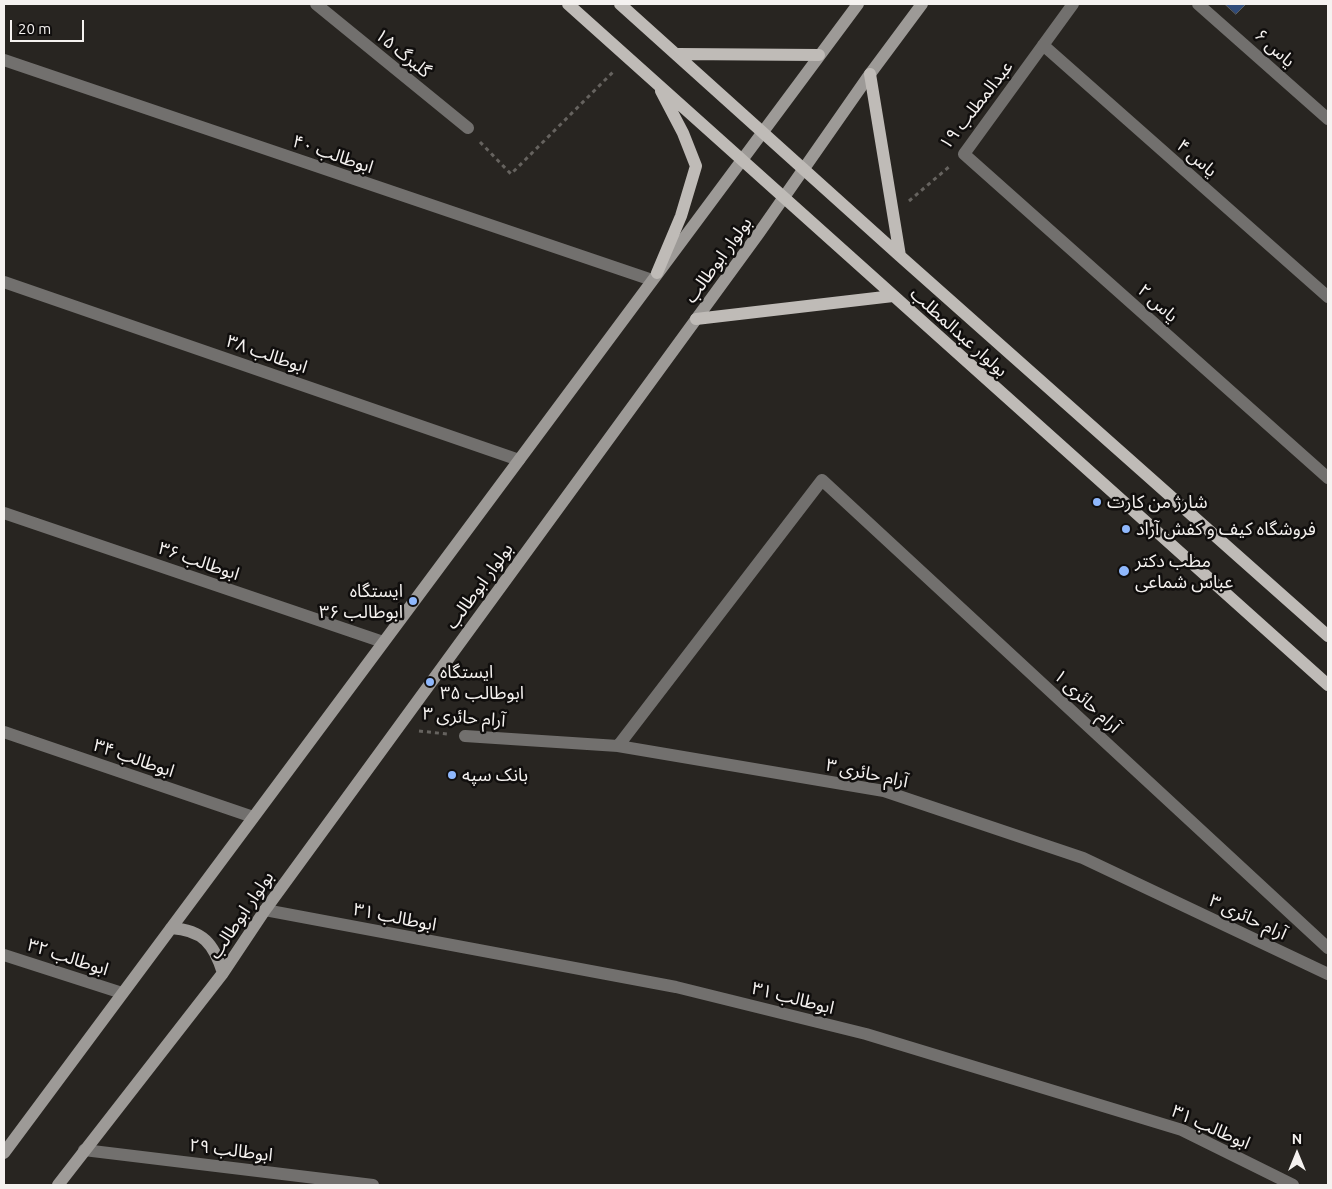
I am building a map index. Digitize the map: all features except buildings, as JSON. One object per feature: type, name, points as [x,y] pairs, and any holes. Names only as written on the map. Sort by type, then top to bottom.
[{"type":"main road","name":"بولوار عبدالمطلب","points":[[568,4],[1328,685]]},
{"type":"main road","name":"بولوار عبدالمطلب","points":[[620,4],[678,54],[900,256],[1328,636]]},
{"type":"main road","points":[[4,1153],[858,4]]},
{"type":"main road","name":"بولوار ابوطالب","points":[[58,1185],[224,973],[265,910],[696,319],[922,4]]},
{"type":"main road","points":[[678,54],[819,55]]},
{"type":"main road","points":[[870,74],[900,256]]},
{"type":"main road","points":[[654,277],[681,216],[696,166],[683,132],[656,82]]},
{"type":"main road","points":[[696,319],[893,296]]},
{"type":"main road","points":[[171,928],[193,932],[203,937],[218,955],[224,973]]},
{"type":"street","name":"گلبرگ ۱۵","points":[[316,4],[468,128]]},
{"type":"street","name":"عبدالمطلب ۱۹","points":[[964,154],[1073,4]]},
{"type":"street","name":"یاس ۶","points":[[1198,4],[1328,119]]},
{"type":"street","name":"یاس ۴","points":[[1043,45],[1328,297]]},
{"type":"street","name":"ابوطالب ۴۰","points":[[4,60],[654,277]]},
{"type":"street","name":"یاس ۲","points":[[964,154],[1328,478]]},
{"type":"street","name":"ابوطالب ۳۸","points":[[4,282],[519,460]]},
{"type":"street","name":"آرام حائری ۱","points":[[618,746],[822,480],[1328,948]]},
{"type":"street","name":"ابوطالب ۳۶","points":[[4,513],[383,642]]},
{"type":"street","name":"ابوطالب ۳۴","points":[[4,732],[253,818]]},
{"type":"street","name":"آرام حائری ۳","points":[[465,736],[618,746],[884,791],[1083,858],[1328,974]]},
{"type":"street","name":"ابوطالب ۳۱","points":[[265,910],[676,987],[866,1034],[1182,1130],[1293,1185]]},
{"type":"street","name":"ابوطالب ۳۲","points":[[4,955],[122,993]]},
{"type":"street","name":"ابوطالب ۲۹","points":[[84,1150],[373,1185]]},
{"type":"path","points":[[468,128],[511,174],[628,57]]},
{"type":"path","name":"عبدالمطلب ۱۹","points":[[893,215],[964,154]]},
{"type":"path","name":"آرام حائری ۳","points":[[396,729],[465,736]]},
{"type":"place","name":"شارژ من کارت","points":[[1097,502]]},
{"type":"place","name":"فروشگاه کیف و کفش آراد","points":[[1126,529]]},
{"type":"place","name":"مطب دکتر عباس شماعی","points":[[1124,571]]},
{"type":"place","name":"ایستگاه ابوطالب ۳۶","points":[[413,601]]},
{"type":"place","name":"ایستگاه ابوطالب ۳۵","points":[[430,682]]},
{"type":"place","name":"بانک سپه","points":[[452,775]]}]
